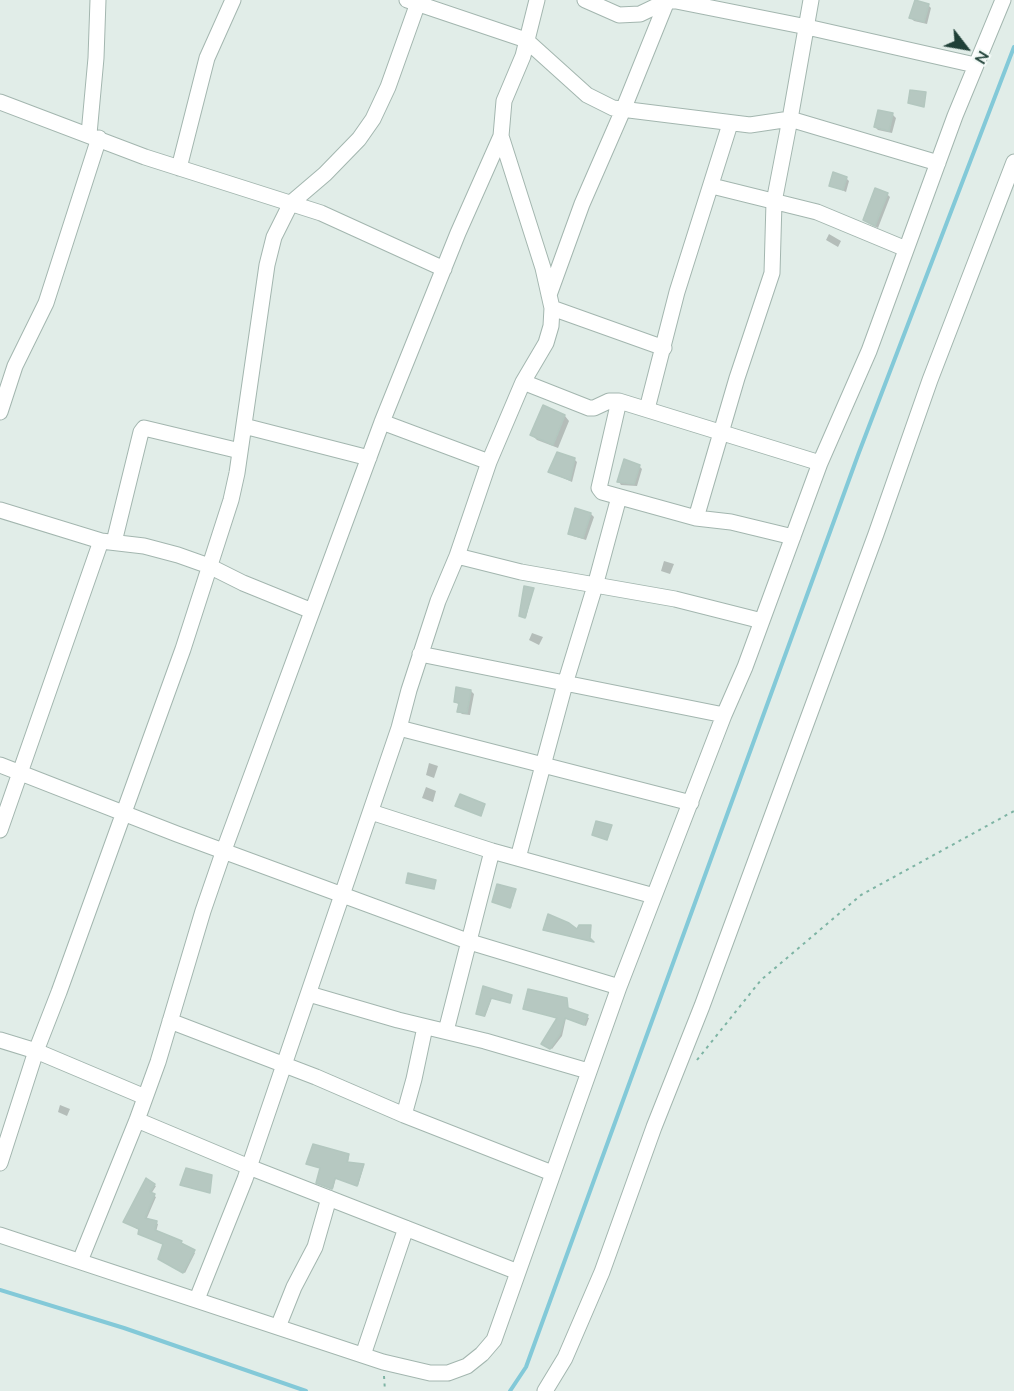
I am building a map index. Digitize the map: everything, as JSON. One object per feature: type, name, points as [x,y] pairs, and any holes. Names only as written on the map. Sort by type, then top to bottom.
[{"type":"street","points":[[0,412],[15,366],[46,303],[94,136],[98,0]]},
{"type":"street","points":[[178,168],[207,58],[233,0]]},
{"type":"street","points":[[80,1261],[137,1120],[224,850],[382,422],[501,136],[504,101],[520,64],[537,0]]},
{"type":"street","points":[[585,0],[619,15],[640,14],[668,1],[676,1],[807,27],[975,65]]},
{"type":"street","points":[[696,518],[772,273],[774,202],[811,0]]},
{"type":"street","points":[[0,1235],[363,1355],[430,1373],[448,1373],[467,1366],[494,1340],[619,987],[762,621],[820,463],[869,351],[975,65],[1003,0]]},
{"type":"street","points":[[0,1163],[36,1051],[60,992],[183,649],[231,500],[267,265],[274,237],[291,203],[325,174],[367,130],[388,87],[414,1],[526,40],[587,95],[604,105],[623,110],[730,124],[761,124],[790,119],[938,163]]},
{"type":"street","points":[[551,301],[582,204],[668,1]]},
{"type":"street","points":[[0,102],[178,168],[321,213],[444,269]]},
{"type":"street","points":[[647,409],[677,292],[730,124]]},
{"type":"street","points":[[197,1299],[240,1195],[399,728],[438,601],[457,556],[489,462],[523,382],[546,343],[551,326],[551,301],[501,136]]},
{"type":"street","points":[[545,1391],[564,1358],[602,1272],[646,1148],[702,1006],[876,534],[930,380],[1014,162]]},
{"type":"street","points":[[712,186],[821,214],[906,249]]},
{"type":"street","points":[[551,301],[664,348]]},
{"type":"street","points":[[523,382],[589,408],[609,401],[620,401],[820,463]]},
{"type":"street","points":[[620,401],[599,488],[602,492],[696,518],[731,522],[793,537]]},
{"type":"street","points":[[382,422],[489,462]]},
{"type":"street","points":[[244,426],[369,458]]},
{"type":"street","points":[[0,830],[108,542],[141,432],[144,428],[240,451]]},
{"type":"street","points":[[518,858],[619,497]]},
{"type":"street","points":[[0,510],[108,542],[144,546],[178,555],[210,566],[243,583],[312,611]]},
{"type":"street","points":[[457,556],[521,572],[675,599],[762,621]]},
{"type":"street","points":[[420,654],[724,715]]},
{"type":"street","points":[[399,728],[691,803]]},
{"type":"street","points":[[0,765],[470,942],[619,987]]},
{"type":"street","points":[[371,812],[492,851],[654,896]]},
{"type":"street","points":[[446,1031],[492,851]]},
{"type":"street","points":[[309,994],[588,1071]]},
{"type":"street","points":[[170,1021],[552,1173]]},
{"type":"street","points":[[404,1115],[425,1027]]},
{"type":"street","points":[[0,1040],[36,1051],[145,1096]]},
{"type":"street","points":[[137,1120],[249,1167],[518,1272]]},
{"type":"street","points":[[278,1327],[294,1287],[315,1247],[329,1198]]},
{"type":"street","points":[[363,1355],[406,1228]]},
{"type":"path","points":[[696,1060],[761,980],[861,896],[1014,811]]},
{"type":"building","points":[[915,0],[929,4],[924,22],[909,18]]},
{"type":"building","points":[[910,90],[926,92],[924,107],[908,103]]},
{"type":"building","points":[[878,110],[893,113],[889,131],[874,127]]},
{"type":"building","points":[[833,172],[847,177],[843,190],[829,186]]},
{"type":"building","points":[[875,188],[888,193],[875,226],[863,220]]},
{"type":"building","points":[[543,405],[565,415],[553,445],[530,435]]},
{"type":"building","points":[[557,452],[575,458],[570,480],[548,472]]},
{"type":"building","points":[[624,459],[640,465],[634,484],[617,482]]},
{"type":"building","points":[[575,508],[591,513],[583,538],[568,534]]},
{"type":"building","points":[[524,586],[534,588],[525,618],[519,616]]},
{"type":"building","points":[[456,687],[471,690],[467,713],[457,712],[459,703],[454,702]]},
{"type":"building","points":[[460,794],[485,804],[481,816],[455,806]]},
{"type":"building","points":[[596,821],[612,825],[607,840],[592,835]]},
{"type":"building","points":[[408,873],[436,880],[434,889],[406,883]]},
{"type":"building","points":[[497,884],[516,889],[510,908],[492,902]]},
{"type":"building","points":[[548,914],[577,929],[579,925],[591,925],[590,938],[594,942],[543,930]]},
{"type":"building","points":[[483,986],[512,995],[510,1003],[491,998],[484,1016],[476,1014]]},
{"type":"building","points":[[528,989],[567,998],[568,1008],[588,1015],[584,1025],[565,1018],[560,1034],[550,1049],[541,1044],[557,1018],[523,1009]]},
{"type":"building","points":[[313,1144],[349,1154],[347,1162],[364,1164],[357,1186],[335,1178],[332,1189],[316,1183],[320,1168],[306,1164]]},
{"type":"building","points":[[186,1168],[212,1175],[210,1193],[180,1185]]},
{"type":"building","points":[[146,1178],[155,1184],[150,1192],[155,1194],[145,1218],[157,1221],[155,1230],[182,1241],[181,1243],[195,1250],[183,1273],[158,1259],[163,1244],[138,1234],[139,1229],[123,1222]]},
{"type":"waterway","points":[[510,1391],[526,1367],[858,455],[1014,47]]},
{"type":"waterway","points":[[0,1290],[124,1328],[306,1391]]}]
